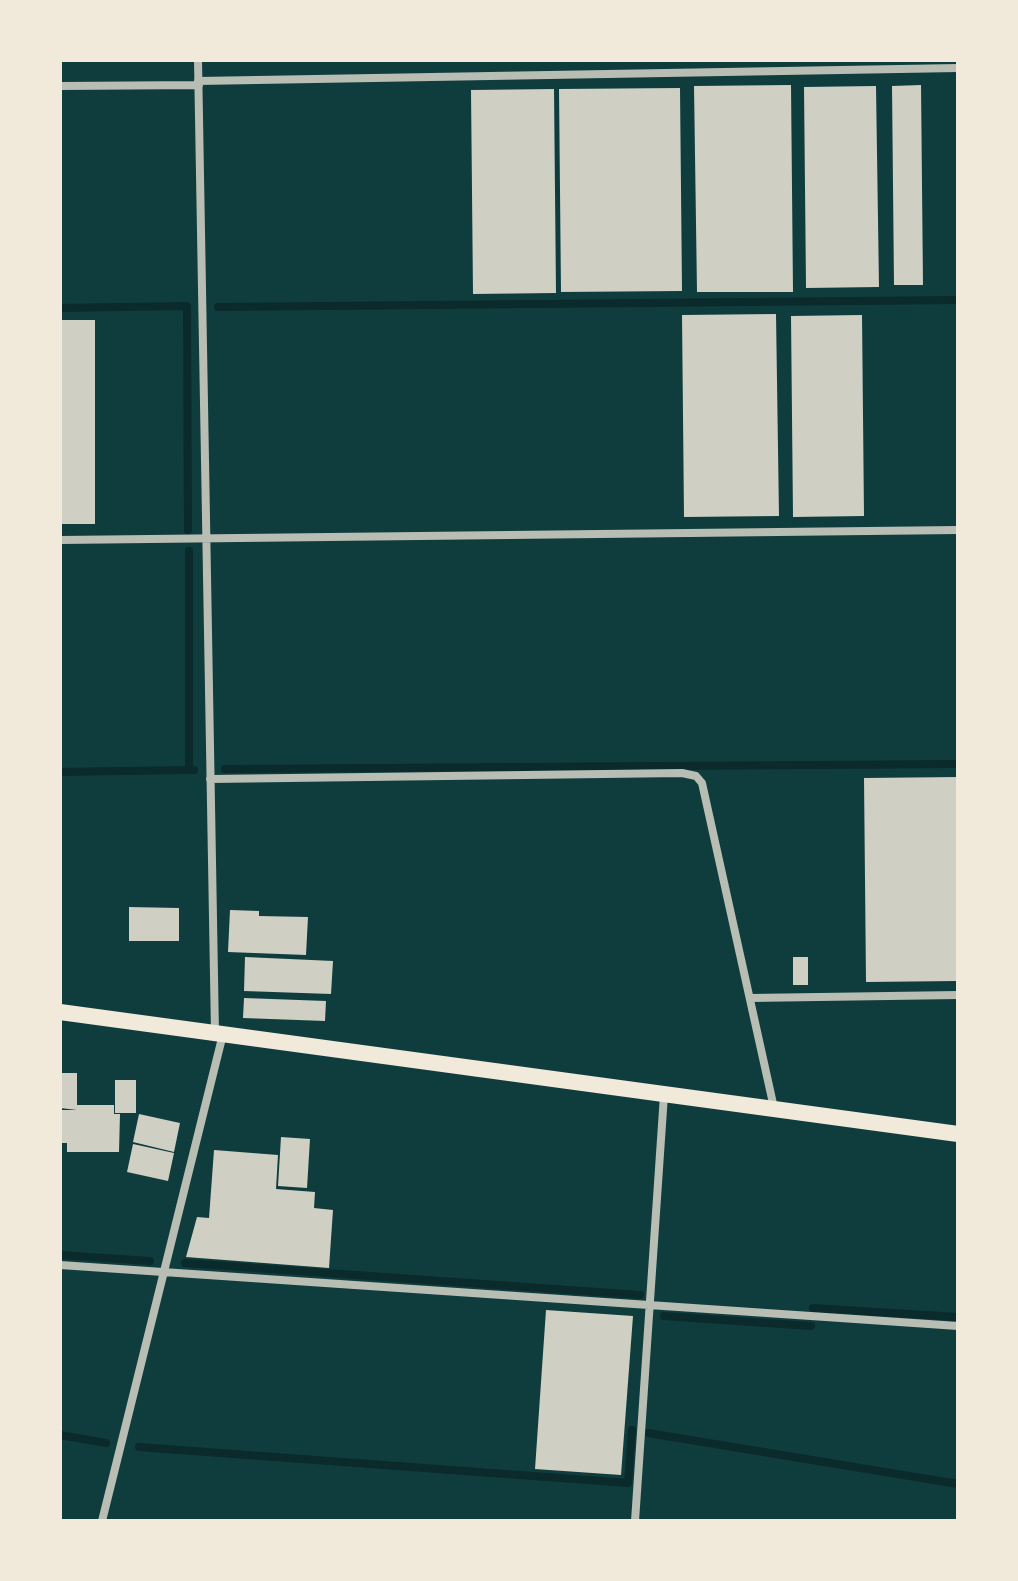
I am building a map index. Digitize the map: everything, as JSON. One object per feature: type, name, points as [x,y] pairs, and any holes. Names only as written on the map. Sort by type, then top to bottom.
[{"type":"main road","points":[[60,1012],[958,1134]]},
{"type":"street","points":[[102,1521],[165,1270],[219,1033],[210,779],[198,60]]},
{"type":"street","points":[[60,86],[958,68]]},
{"type":"street","points":[[60,540],[958,530]]},
{"type":"street","points":[[210,779],[682,773],[696,776],[702,783],[774,1109]]},
{"type":"street","points":[[750,998],[958,995]]},
{"type":"street","points":[[635,1521],[664,1094]]},
{"type":"street","points":[[60,1265],[958,1326]]},
{"type":"building","points":[[791,85],[793,292],[697,292],[694,86]]},
{"type":"building","points":[[921,85],[923,285],[894,285],[892,86]]},
{"type":"building","points":[[876,86],[879,287],[806,288],[804,87]]},
{"type":"building","points":[[680,88],[682,291],[561,292],[559,89]]},
{"type":"building","points":[[554,89],[556,293],[473,294],[471,90]]},
{"type":"building","points":[[776,314],[779,516],[684,517],[682,315]]},
{"type":"building","points":[[862,315],[864,516],[793,517],[791,316]]},
{"type":"building","points":[[60,320],[95,320],[95,524],[60,524]]},
{"type":"building","points":[[958,777],[958,981],[866,982],[864,778]]},
{"type":"building","points":[[129,907],[179,908],[179,941],[129,941]]},
{"type":"building","points":[[230,910],[259,911],[259,916],[308,917],[306,955],[228,952]]},
{"type":"building","points":[[245,957],[333,961],[331,994],[244,991]]},
{"type":"building","points":[[793,957],[808,957],[808,985],[793,985]]},
{"type":"building","points":[[244,998],[326,1001],[325,1021],[243,1018]]},
{"type":"building","points":[[60,1073],[77,1073],[77,1105],[114,1105],[114,1114],[120,1114],[119,1152],[67,1152],[67,1143],[60,1143],[60,1110],[77,1110],[60,1108]]},
{"type":"building","points":[[115,1080],[136,1080],[136,1113],[115,1113]]},
{"type":"building","points":[[139,1114],[180,1123],[174,1152],[133,1142]]},
{"type":"building","points":[[281,1137],[310,1139],[307,1188],[278,1186]]},
{"type":"building","points":[[133,1144],[174,1153],[168,1181],[127,1172]]},
{"type":"building","points":[[214,1150],[278,1155],[276,1189],[315,1192],[314,1208],[333,1210],[329,1268],[186,1257],[197,1217],[209,1218]]},
{"type":"building","points":[[546,1310],[633,1316],[621,1475],[535,1469]]},
{"type":"waterway","points":[[218,307],[958,300]]},
{"type":"waterway","points":[[60,308],[187,306],[188,530]]},
{"type":"waterway","points":[[189,551],[189,770],[194,770]]},
{"type":"waterway","points":[[225,769],[958,764]]},
{"type":"waterway","points":[[60,772],[189,770]]},
{"type":"waterway","points":[[60,1255],[150,1261]]},
{"type":"waterway","points":[[185,1263],[640,1295]]},
{"type":"waterway","points":[[813,1308],[958,1317]]},
{"type":"waterway","points":[[664,1316],[811,1326]]},
{"type":"waterway","points":[[139,1447],[628,1483],[632,1430]]},
{"type":"waterway","points":[[648,1433],[958,1484]]},
{"type":"waterway","points":[[60,1435],[106,1443]]}]
